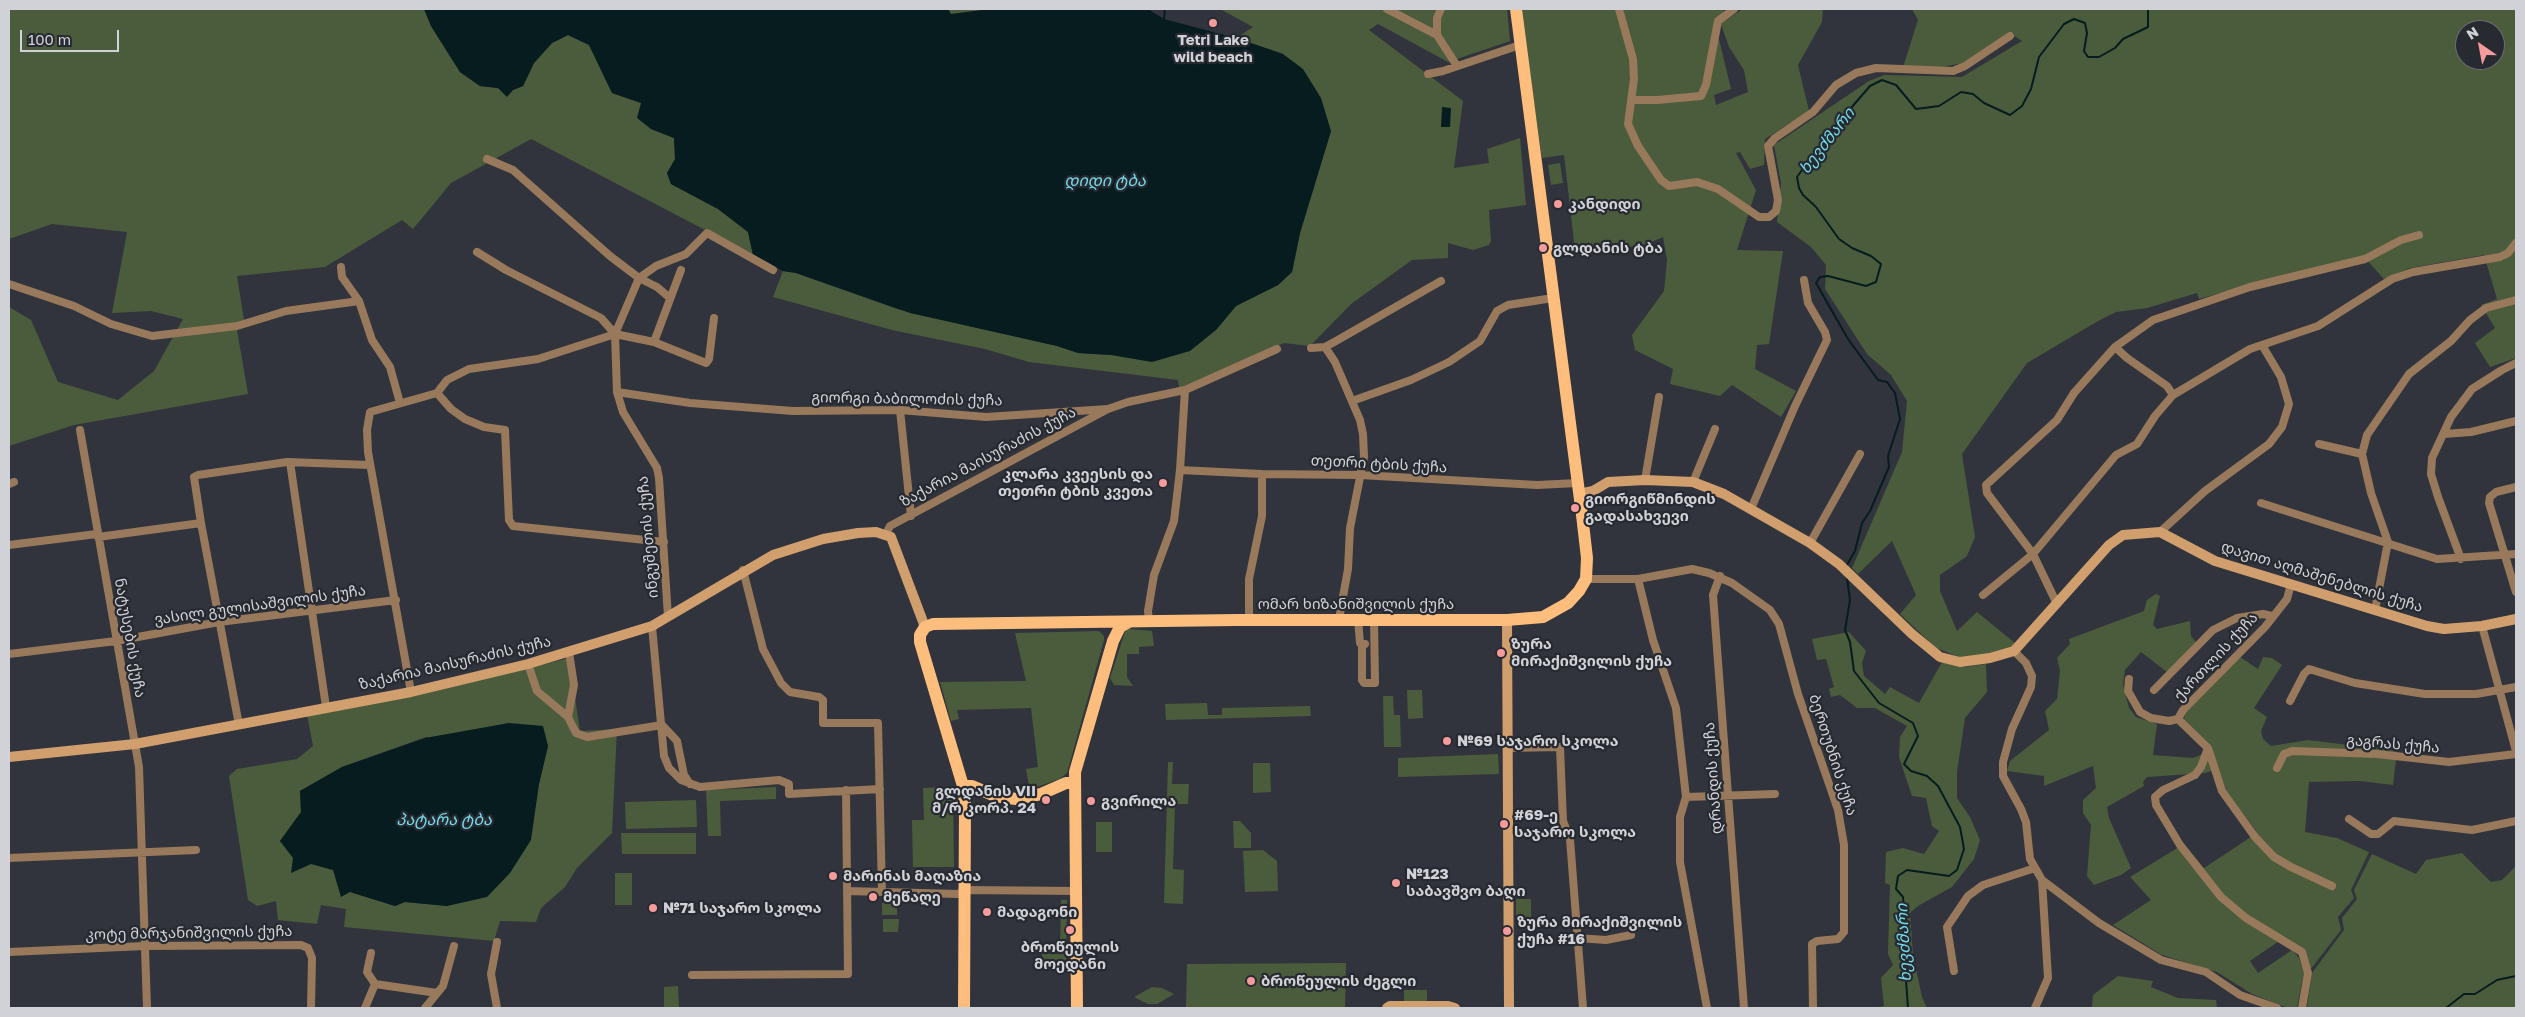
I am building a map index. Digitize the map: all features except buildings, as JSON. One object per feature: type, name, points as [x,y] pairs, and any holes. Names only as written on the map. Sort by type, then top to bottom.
[{"type":"main road","points":[[1516,9],[1578,488],[1586,558],[1586,579]]},
{"type":"main road","name":"ომარ ხიზანიშვილის ქუჩა","points":[[924,627],[933,624],[1249,620],[1507,620],[1543,617],[1557,610],[1579,591],[1586,579]]},
{"type":"main road","points":[[1097,622],[1109,630],[1113,641]]},
{"type":"main road","points":[[1077,1008],[1077,891],[1074,783],[1077,763],[1113,641],[1118,630],[1129,622]]},
{"type":"main road","points":[[924,627],[920,635],[920,642],[963,786],[965,804],[964,1008]]},
{"type":"main road","points":[[963,786],[972,786],[995,796],[1016,800],[1042,794],[1066,783],[1074,783]]},
{"type":"street","points":[[1387,9],[1395,15],[1410,20],[1437,35],[1457,66]]},
{"type":"street","points":[[1437,35],[1437,18],[1441,9]]},
{"type":"street","points":[[1620,9],[1633,59],[1634,79],[1628,124],[1638,146],[1666,185],[1697,182],[1718,189],[1759,217],[1769,217],[1776,211],[1778,200],[1768,146],[1775,138],[1813,112],[1836,85],[1856,73],[1876,68],[1953,71],[1965,66],[2010,36]]},
{"type":"street","points":[[1632,100],[1666,100],[1701,96],[1704,92],[1718,21],[1734,9]]},
{"type":"street","points":[[1428,74],[1520,45]]},
{"type":"street","points":[[487,159],[513,170],[639,278],[657,287],[670,298]]},
{"type":"street","points":[[615,334],[639,278],[656,266],[686,254],[707,234],[773,270]]},
{"type":"street","points":[[2057,604],[2032,554],[1987,493],[1986,485],[2057,420],[2074,393],[2101,359],[2153,320],[2250,288],[2365,259],[2401,240],[2419,235]]},
{"type":"street","points":[[1983,596],[2032,554],[2116,456],[2137,444],[2155,416],[2173,395],[2250,350],[2318,326],[2392,279],[2413,272],[2500,257],[2508,253],[2516,243]]},
{"type":"street","points":[[477,252],[506,270],[601,318],[615,334]]},
{"type":"street","points":[[341,267],[342,277],[359,301],[372,340],[390,367],[400,403]]},
{"type":"street","points":[[654,342],[681,270]]},
{"type":"street","points":[[1751,509],[1795,406],[1827,340],[1825,332],[1808,303],[1804,280]]},
{"type":"street","points":[[1311,348],[1324,347],[1441,281]]},
{"type":"street","points":[[9,284],[74,306],[111,324],[152,336],[237,326],[286,311],[359,301]]},
{"type":"street","points":[[1352,401],[1411,380],[1449,362],[1480,341],[1497,311],[1508,305],[1553,298]]},
{"type":"street","points":[[2375,610],[2388,542],[2371,493],[2362,454],[2368,435],[2409,374],[2451,341],[2470,320],[2486,308],[2516,300]]},
{"type":"street","points":[[411,692],[396,600],[370,465],[367,430],[370,412],[437,393],[447,380],[469,369],[538,358],[615,334],[654,342],[706,363],[709,359],[714,318]]},
{"type":"street","name":"ინგუშეთის ქუჩა","points":[[615,334],[617,392],[629,425],[657,468],[664,542],[668,617]]},
{"type":"street","points":[[1578,488],[1593,491],[1608,482],[1645,480],[1693,482],[1724,494],[1810,543],[1839,564],[1912,634],[1940,657],[1960,662],[1974,661],[2014,651],[2109,545],[2123,535],[2160,532],[2205,491],[2269,444],[2282,428],[2289,404],[2280,377],[2262,345]]},
{"type":"street","points":[[1324,347],[1334,362],[1352,401],[1360,420],[1363,434],[1364,457],[1350,528],[1348,569],[1339,619]]},
{"type":"street","points":[[2115,347],[2127,358],[2167,386],[2173,395]]},
{"type":"street","name":"გიორგი ბაბილოძის ქუჩა","points":[[617,392],[690,403],[793,411],[900,410],[986,417],[1108,409],[1128,402],[1185,390],[1277,349]]},
{"type":"street","points":[[2461,559],[2432,474],[2432,458],[2451,417],[2472,389],[2516,363]]},
{"type":"street","points":[[1149,622],[1148,611],[1154,575],[1174,521],[1180,470],[1185,390]]},
{"type":"street","points":[[437,393],[451,409],[465,420],[484,427],[505,430],[509,520],[513,526],[664,542]]},
{"type":"street","points":[[1645,480],[1659,397]]},
{"type":"street","name":"ზაქარია მაისურაძის ქუჩა","points":[[9,757],[135,744],[411,692],[528,664],[652,626],[744,570],[773,555],[823,538],[858,533],[886,534],[890,526],[1108,409]]},
{"type":"street","points":[[900,410],[911,516]]},
{"type":"street","points":[[2444,434],[2471,432],[2516,421]]},
{"type":"street","points":[[1693,482],[1715,429]]},
{"type":"street","name":"ნატუსების ქუჩა","points":[[80,430],[139,767],[144,851],[147,1008]]},
{"type":"street","points":[[2319,444],[2362,454]]},
{"type":"street","points":[[1810,543],[1860,454]]},
{"type":"street","points":[[239,724],[193,480],[198,475],[290,462],[353,466],[370,465]]},
{"type":"street","points":[[290,462],[326,707]]},
{"type":"street","name":"თეთრი ტბის ქუჩა","points":[[1180,470],[1360,476],[1578,488]]},
{"type":"street","points":[[1249,620],[1249,579],[1262,516],[1262,474]]},
{"type":"street","points":[[2516,486],[2496,492],[2490,497],[2489,503],[2507,556],[2516,592]]},
{"type":"street","points":[[2261,503],[2437,559],[2461,559],[2516,554]]},
{"type":"street","points":[[9,545],[201,523]]},
{"type":"street","name":"დავით აღმაშენებლის ქუჩა","points":[[2160,532],[2214,561],[2444,629],[2482,626],[2516,620]]},
{"type":"street","points":[[886,534],[891,537],[900,557],[924,627]]},
{"type":"street","points":[[1586,579],[1638,579],[1692,569],[1720,576]]},
{"type":"street","points":[[744,570],[763,649],[780,684],[790,692],[819,697],[823,700],[823,723],[878,723],[882,892]]},
{"type":"street","name":"დრანდის ქუჩა","points":[[1720,576],[1713,595],[1744,1008]]},
{"type":"street","name":"ბერთუბნის ქუჩა","points":[[1720,576],[1770,610],[1779,624],[1798,694],[1838,810],[1844,845],[1844,932],[1838,940],[1817,941],[1812,944],[1813,1008]]},
{"type":"street","points":[[1638,579],[1653,640],[1676,708],[1686,797],[1680,818],[1680,862],[1707,1008]]},
{"type":"street","name":"ქართლის ქუჩა","points":[[2208,748],[2178,719],[2183,710],[2265,627],[2287,599],[2291,584]]},
{"type":"street","name":"ვასილ გულისაშვილის ქუჩა","points":[[9,654],[116,641],[219,622],[396,600]]},
{"type":"street","points":[[2154,690],[2213,630],[2237,618],[2263,614],[2272,616]]},
{"type":"street","points":[[1358,619],[1360,643],[1362,644],[1364,683],[1375,683],[1374,619]]},
{"type":"street","points":[[1507,620],[1509,1008]]},
{"type":"street","points":[[652,626],[664,756],[669,768],[681,780],[700,787],[779,780],[789,784],[789,794],[880,789]]},
{"type":"street","points":[[2482,626],[2501,690],[2516,752]]},
{"type":"street","points":[[1362,644],[1374,644]]},
{"type":"street","points":[[2014,651],[2026,663],[2032,676],[2030,687],[2012,729],[2003,762],[2003,776],[2022,809],[2026,822],[2030,858],[2042,880],[2099,923],[2161,960],[2206,972],[2240,995],[2277,1008]]},
{"type":"street","points":[[568,717],[574,685],[569,652]]},
{"type":"street","points":[[528,664],[536,691],[568,717],[574,730],[584,737],[662,725]]},
{"type":"street","points":[[2290,701],[2304,674],[2309,669],[2355,683],[2425,694],[2476,694],[2516,687]]},
{"type":"street","points":[[2129,679],[2128,691],[2140,712],[2169,721],[2178,719]]},
{"type":"street","points":[[662,725],[677,742],[684,775],[690,784]]},
{"type":"street","points":[[1508,748],[1560,747],[1563,821],[1570,839],[1583,1008]]},
{"type":"street","points":[[2208,748],[2222,791],[2256,837],[2274,857],[2332,886]]},
{"type":"street","points":[[2208,748],[2201,767],[2195,775],[2163,790],[2155,797],[2156,805],[2180,845],[2221,896],[2246,918],[2302,952],[2308,973],[2302,1008]]},
{"type":"street","name":"გაგრას ქუჩა","points":[[2277,768],[2284,754],[2292,751],[2377,754],[2449,762],[2516,752]]},
{"type":"street","points":[[692,975],[848,974],[846,790]]},
{"type":"street","points":[[1686,797],[1775,794]]},
{"type":"street","points":[[2349,818],[2371,834],[2378,834],[2394,822],[2472,830],[2516,821]]},
{"type":"street","points":[[9,858],[196,850]]},
{"type":"street","points":[[1954,971],[1947,927],[1968,896],[1983,885],[2035,868]]},
{"type":"street","points":[[2035,1008],[2048,978],[2042,880]]},
{"type":"street","points":[[847,891],[958,894],[965,890],[1077,891]]},
{"type":"street","points":[[1577,938],[1606,940],[1631,935]]},
{"type":"street","points":[[497,942],[492,974],[497,1008]]},
{"type":"street","name":"კოტე მარჯანიშვილის ქუჩა","points":[[9,952],[146,946],[301,945],[308,948],[312,958],[311,1008]]},
{"type":"street","points":[[427,1008],[443,986],[454,946]]},
{"type":"street","points":[[371,953],[367,972],[375,984],[437,993]]},
{"type":"street","points":[[364,1008],[375,984]]},
{"type":"street","points":[[1387,1008],[1390,1006],[1448,1006],[1455,1008]]},
{"type":"green space","points":[[9,9],[424,9],[431,26],[460,72],[480,86],[513,90],[523,86],[534,63],[552,43],[568,35],[589,45],[612,93],[641,103],[651,129],[674,138],[675,159],[667,173],[671,184],[718,209],[748,232],[753,255],[531,139],[451,183],[413,229],[402,220],[325,267],[237,276],[244,320],[233,323],[237,330],[248,394],[74,425],[9,446],[9,307],[31,320],[58,382],[118,400],[154,371],[183,319],[151,311],[112,313],[127,232],[52,224],[9,239]]},
{"type":"green space","points":[[948,9],[991,9],[951,14]]},
{"type":"green space","points":[[1220,9],[1507,9],[1510,41],[1448,62],[1378,24],[1369,30],[1463,101],[1454,168],[1489,163],[1487,149],[1520,138],[1526,205],[1489,210],[1491,241],[1489,245],[1473,250],[1448,243],[1448,258],[1412,260],[1351,304],[1310,346],[1284,343],[1179,388],[1178,380],[1029,362],[985,349],[892,330],[773,297],[783,271],[796,273],[897,309],[1057,346],[1078,353],[1111,355],[1216,330],[1236,306],[1278,285],[1292,272],[1300,233],[1331,131],[1283,54],[1236,38],[1253,27]]},
{"type":"green space","points":[[1525,9],[1724,9],[1721,23],[1743,9],[1823,9],[1822,22],[1798,65],[1809,111],[1765,139],[1764,165],[1750,169],[1740,152],[1736,153],[1756,190],[1737,250],[1783,251],[1769,344],[1757,345],[1755,369],[1796,391],[1781,417],[1732,385],[1720,396],[1670,384],[1673,369],[1635,350],[1632,335],[1664,291],[1667,260],[1663,237],[1642,246],[1575,250],[1564,155],[1542,158],[1521,12]],"holes":[[[1721,24],[1729,47],[1744,70],[1748,92],[1716,105],[1714,95],[1731,89],[1718,35]]]},
{"type":"green space","points":[[1912,9],[2516,9],[2516,358],[2490,367],[2475,343],[2495,328],[2481,305],[2497,299],[2484,255],[2410,268],[2384,279],[2364,257],[2269,279],[2199,299],[2197,293],[2147,308],[2116,312],[2098,321],[2027,363],[1962,454],[1975,537],[1967,556],[1940,575],[1940,591],[1957,631],[1977,612],[2016,644],[2006,651],[1962,658],[1936,648],[1900,614],[1916,595],[1892,541],[1858,574],[1852,568],[1902,452],[1907,401],[1891,375],[1867,354],[1825,289],[1826,265],[1811,247],[1777,222],[1781,183],[1774,145],[1869,81],[1884,75],[1962,77],[2022,41],[2010,33],[1968,62],[1937,68],[1903,67],[1918,20]]},
{"type":"green space","points":[[1560,163],[1563,183],[1551,185],[1548,165]]},
{"type":"green space","points":[[2156,594],[2160,596],[2153,625],[2157,629],[2190,621],[2191,636],[2196,642],[2167,672],[2141,652],[2125,670],[2123,685],[2129,708],[2136,717],[2157,724],[2153,755],[2193,758],[2203,754],[2212,746],[2184,719],[2186,711],[2240,657],[2258,669],[2263,657],[2272,658],[2282,665],[2254,708],[2267,717],[2261,731],[2263,739],[2271,746],[2308,740],[2397,751],[2393,785],[2360,781],[2309,782],[2305,832],[2337,838],[2369,852],[2351,890],[2354,898],[2338,917],[2341,930],[2310,970],[2304,949],[2285,937],[2250,961],[2258,973],[2292,950],[2299,958],[2304,972],[2297,1008],[2288,1008],[2252,994],[2217,972],[2162,955],[2113,925],[2151,900],[2130,877],[2184,844],[2204,868],[2248,839],[2256,831],[2227,792],[2218,769],[2205,773],[2147,777],[2143,782],[2144,786],[2107,807],[2109,818],[2131,868],[2121,875],[2094,885],[2087,876],[2091,825],[2083,813],[2083,800],[2096,788],[2093,766],[2044,786],[2044,776],[2007,771],[2010,761],[2049,730],[2045,711],[2057,699],[2060,671],[2057,658],[2070,644],[2069,639],[2144,611],[2147,600]]},
{"type":"green space","points":[[1129,629],[1152,631],[1154,646],[1139,647],[1139,654],[1127,654],[1127,677],[1133,686],[1114,685],[1110,678],[1125,632]]},
{"type":"green space","points":[[1099,631],[1104,636],[1104,640],[1067,773],[1059,779],[1031,789],[1029,786],[1026,769],[1038,767],[1031,708],[957,710],[959,719],[951,721],[940,682],[1026,681],[1015,633]]},
{"type":"green space","points":[[1849,632],[1866,651],[1862,663],[1864,676],[1885,694],[1890,687],[1919,703],[1942,662],[1965,667],[1986,664],[1987,692],[1965,718],[1957,772],[1957,798],[1970,817],[1980,840],[1974,859],[1952,887],[1918,906],[1910,913],[1913,955],[1922,997],[1927,1008],[1872,1008],[1884,1006],[1881,978],[1893,965],[1888,954],[1890,885],[1885,883],[1886,852],[1903,848],[1924,854],[1939,831],[1932,826],[1926,798],[1912,796],[1899,757],[1900,737],[1907,726],[1875,708],[1857,708],[1840,695],[1831,697],[1829,689],[1834,687],[1826,659],[1817,660],[1812,639]]},
{"type":"green space","points":[[569,658],[580,731],[617,729],[612,833],[577,868],[565,887],[541,908],[536,922],[500,921],[494,941],[344,927],[346,909],[321,905],[317,924],[278,920],[276,901],[257,906],[248,900],[229,776],[237,769],[297,759],[313,746],[307,715],[485,679]],"holes":[[[426,737],[548,746],[539,784],[447,906],[404,902],[395,906],[350,892],[333,870],[294,858],[280,841],[301,812],[300,791],[342,767]]]},
{"type":"green space","points":[[1407,690],[1422,690],[1423,718],[1408,719]]},
{"type":"green space","points":[[1383,696],[1393,696],[1394,715],[1400,715],[1401,747],[1384,747]]},
{"type":"green space","points":[[1207,703],[1208,715],[1222,715],[1222,708],[1310,706],[1311,716],[1166,720],[1165,704]]},
{"type":"green space","points":[[1498,754],[1499,774],[1398,777],[1398,758]]},
{"type":"green space","points":[[1168,762],[1173,762],[1172,784],[1189,784],[1188,804],[1175,804],[1173,869],[1184,870],[1183,904],[1164,903]]},
{"type":"green space","points":[[1253,763],[1270,763],[1271,792],[1253,793]]},
{"type":"green space","points":[[776,787],[776,799],[720,801],[721,836],[708,836],[706,790]]},
{"type":"green space","points":[[953,787],[954,867],[913,867],[912,820],[924,820],[923,788]]},
{"type":"green space","points":[[696,800],[697,827],[626,829],[625,802]]},
{"type":"green space","points":[[1233,821],[1240,821],[1251,833],[1251,848],[1234,848]]},
{"type":"green space","points":[[1096,822],[1112,822],[1112,852],[1096,852]]},
{"type":"green space","points":[[621,833],[696,833],[696,854],[622,854]]},
{"type":"green space","points":[[1263,850],[1277,861],[1278,891],[1245,892],[1243,851]]},
{"type":"green space","points":[[2462,853],[2491,882],[2502,880],[2516,866],[2516,1008],[2307,1007],[2312,973],[2344,930],[2342,918],[2357,899],[2354,890],[2372,854],[2416,874],[2426,860]]},
{"type":"green space","points":[[615,873],[632,873],[632,905],[615,905]]},
{"type":"green space","points":[[1516,899],[1531,899],[1531,922],[1516,922]]},
{"type":"green space","points":[[1061,900],[1067,900],[1066,966],[1042,966],[1042,954],[1060,954]]},
{"type":"green space","points":[[882,903],[897,903],[897,915],[882,915]]},
{"type":"green space","points":[[883,919],[899,919],[898,932],[883,932]]},
{"type":"green space","points":[[1346,963],[1345,1008],[1186,1008],[1187,964]]},
{"type":"green space","points":[[2118,976],[2153,981],[2151,987],[2178,998],[2216,1000],[2217,1008],[2092,1008],[2093,995]]},
{"type":"green space","points":[[678,986],[679,1008],[664,1008],[664,987]]},
{"type":"green space","points":[[1152,987],[1162,988],[1174,994],[1157,1004],[1148,1004],[1134,997]]},
{"type":"green space","points":[[1404,990],[1427,990],[1427,1001],[1404,1001]]},
{"type":"water","name":"დიდი ტბა","points":[[424,9],[948,9],[951,14],[991,9],[1148,9],[1164,19],[1236,38],[1283,54],[1303,69],[1321,98],[1331,131],[1300,233],[1292,272],[1278,285],[1236,306],[1216,330],[1190,351],[1152,362],[1111,355],[1078,353],[1057,346],[910,313],[796,273],[783,271],[753,255],[748,232],[718,209],[671,184],[667,173],[675,159],[674,138],[651,129],[637,118],[641,103],[612,93],[589,45],[568,35],[552,43],[534,63],[523,86],[513,90],[507,97],[498,88],[480,86],[460,72],[431,26]]},
{"type":"water","points":[[1442,107],[1451,108],[1450,127],[1441,127]]},
{"type":"water","name":"პატარა ტბა","points":[[509,723],[543,726],[548,746],[539,784],[531,840],[510,873],[487,897],[447,906],[405,902],[395,906],[350,892],[341,897],[333,870],[311,864],[291,873],[293,858],[280,841],[301,812],[300,791],[342,767],[425,738]]},
{"type":"waterway","points":[[1164,19],[1165,9]]},
{"type":"waterway","name":"ხევძმარი","points":[[1847,565],[1855,551],[1862,523],[1870,511],[1889,467],[1888,456],[1900,419],[1895,393],[1887,382],[1878,380],[1848,339],[1816,283],[1820,277],[1828,276],[1866,286],[1876,282],[1881,264],[1871,256],[1852,248],[1839,239],[1816,207],[1803,195],[1799,188],[1797,177],[1826,137],[1870,86],[1882,80],[1896,85],[1916,109],[1939,106],[1961,92],[1973,94],[1984,103],[2010,115],[2022,106],[2031,89],[2039,57],[2064,24],[2074,19],[2085,23],[2087,33],[2084,51],[2088,57],[2099,57],[2115,48],[2123,39],[2148,27],[2148,9]]},
{"type":"waterway","name":"ხევძმარი","points":[[2247,9],[2256,9]]},
{"type":"waterway","name":"ხევძმარი","points":[[1847,578],[1850,600],[1845,630],[1850,642],[1854,671],[1879,703],[1913,723],[1918,736],[1904,764],[1911,771],[1927,776],[1938,786],[1960,827],[1964,849],[1957,870],[1949,876],[1907,870],[1898,876],[1896,889],[1903,897],[1904,910],[1904,952],[1908,1008]]},
{"type":"waterway","points":[[2446,1008],[2464,994],[2475,994],[2497,980],[2516,976]]},
{"type":"place","name":"Tetri Lake wild beach","points":[[1213,23]]},
{"type":"place","name":"კანდიდი","points":[[1558,204]]},
{"type":"place","name":"გლდანის ტბა","points":[[1543,248]]},
{"type":"place","name":"კლარა კვეესის და თეთრი ტბის კვეთა","points":[[1163,483]]},
{"type":"place","name":"გიორგიწმინდის გადასახვევი","points":[[1575,508]]},
{"type":"place","name":"ზურა მირაქიშვილის ქუჩა","points":[[1501,653]]},
{"type":"place","name":"№69 საჯარო სკოლა","points":[[1447,741]]},
{"type":"place","name":"გლდანის VII მ/რ კორპ. 24","points":[[1046,800]]},
{"type":"place","name":"გვირილა","points":[[1091,801]]},
{"type":"place","name":"#69-ე საჯარო სკოლა","points":[[1504,824]]},
{"type":"place","name":"მარინას მაღაზია","points":[[833,876]]},
{"type":"place","name":"№123 საბავშვო ბაღი","points":[[1396,883]]},
{"type":"place","name":"მეწაღე","points":[[873,897]]},
{"type":"place","name":"№71 საჯარო სკოლა","points":[[653,908]]},
{"type":"place","name":"მადაგონი","points":[[987,912]]},
{"type":"place","name":"ბროწეულის მოედანი","points":[[1070,930]]},
{"type":"place","name":"ზურა მირაქიშვილის ქუჩა #16","points":[[1507,931]]},
{"type":"place","name":"ბროწეულის ძეგლი","points":[[1251,981]]}]
